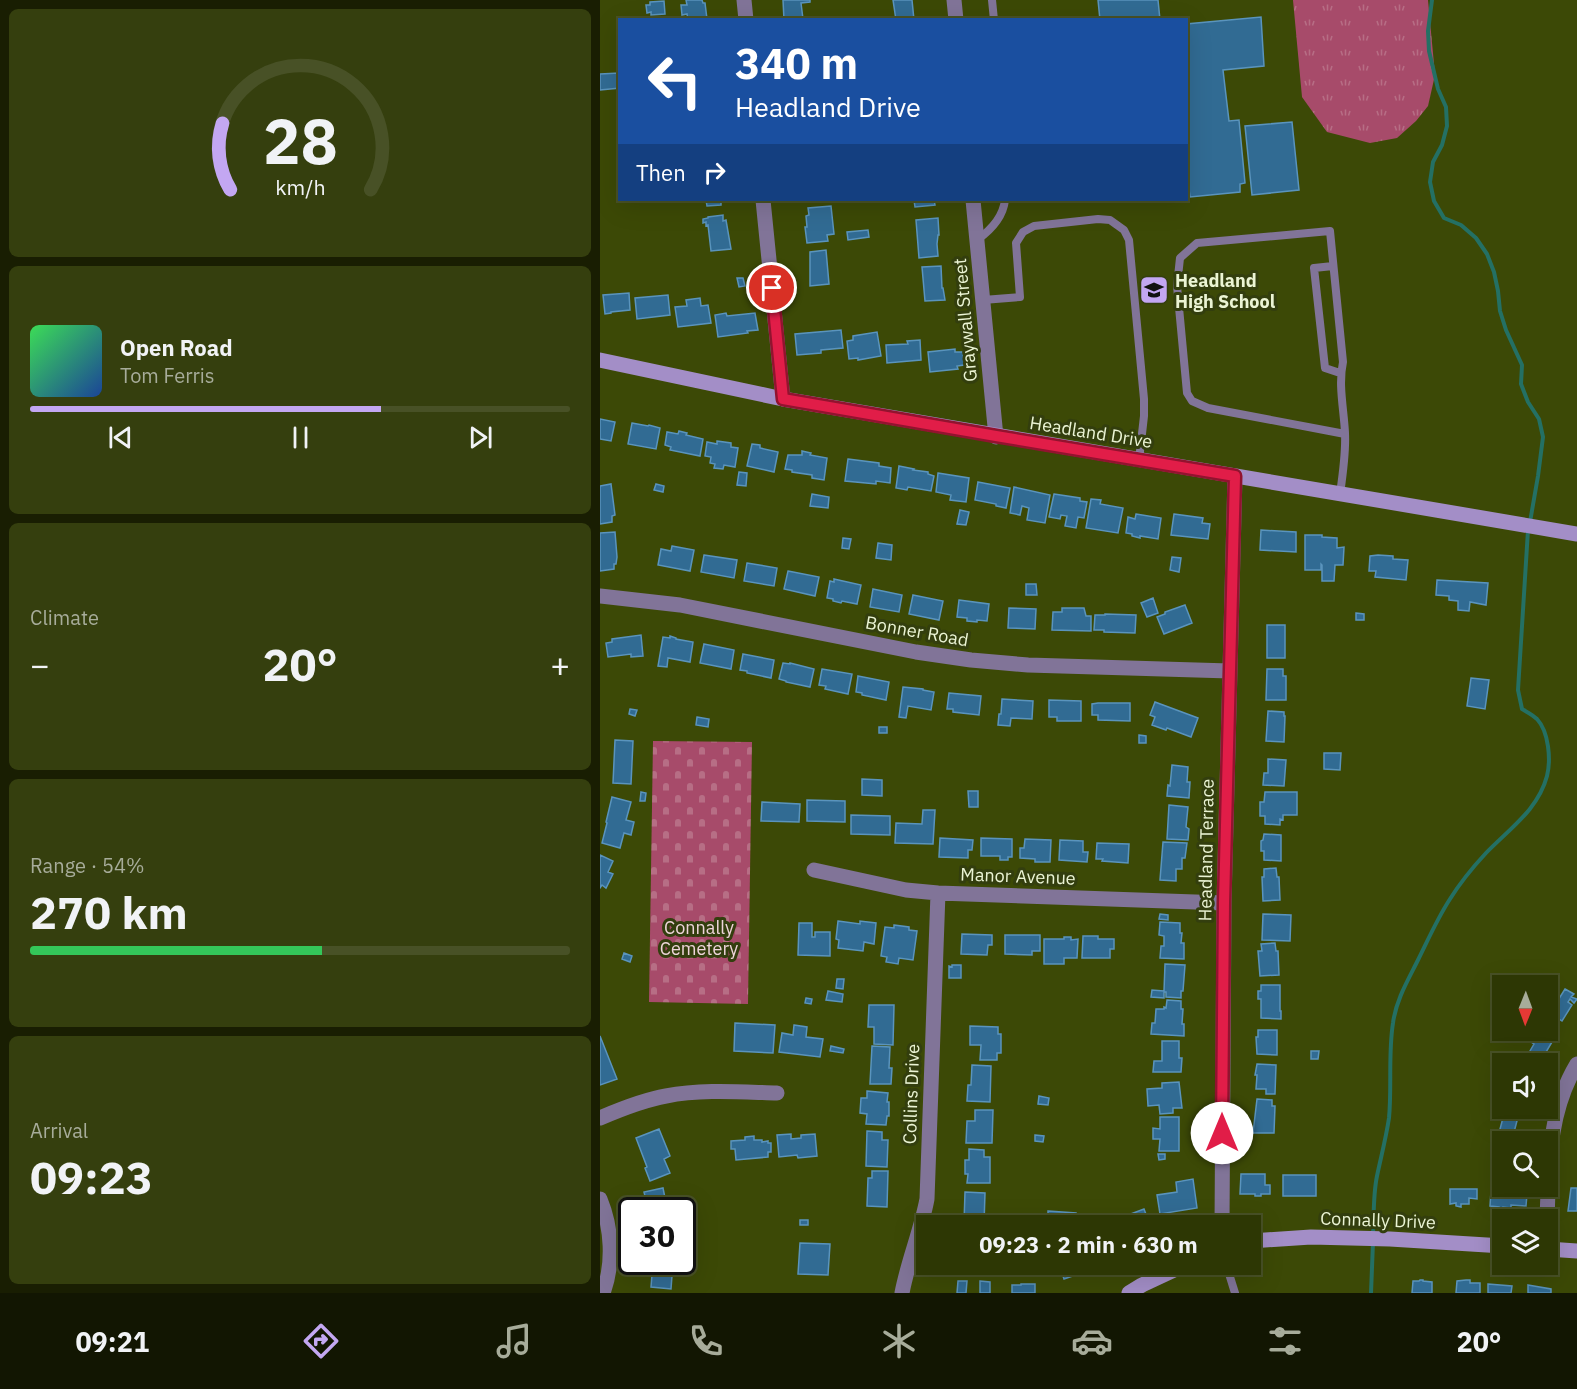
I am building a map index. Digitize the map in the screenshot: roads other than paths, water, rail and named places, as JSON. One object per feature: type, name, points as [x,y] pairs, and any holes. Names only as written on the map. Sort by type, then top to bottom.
[{"type":"main road","name":"Headland Drive","points":[[600,360],[783,399],[1577,534]]},
{"type":"main road","name":"Connally Drive","points":[[1261,1240],[1311,1237],[1492,1245]]},
{"type":"main road","points":[[1558,1250],[1577,1251]]},
{"type":"main road","points":[[1129,1293],[1162,1275]]},
{"type":"street","points":[[744,0],[746,18]]},
{"type":"street","points":[[954,0],[956,18]]},
{"type":"street","points":[[763,201],[783,399]]},
{"type":"street","name":"Graywall Street","points":[[973,201],[996,436]]},
{"type":"street","name":"Headland Terrace","points":[[1221,1215],[1224,903],[1235,476]]},
{"type":"street","name":"Bonner Road","points":[[600,596],[680,605],[916,652],[971,660],[1028,665],[1230,671]]},
{"type":"street","name":"Manor Avenue","points":[[814,870],[906,890],[938,893],[1224,903]]},
{"type":"street","name":"Collins Drive","points":[[902,1293],[927,1199],[938,893]]},
{"type":"street","points":[[1547,1209],[1550,1147],[1557,1109],[1577,1064]]},
{"type":"street","points":[[600,1118],[623,1107],[664,1096],[703,1092],[777,1093]]},
{"type":"street","points":[[600,1199],[610,1234],[610,1265],[603,1293]]},
{"type":"lane","points":[[992,0],[994,18]]},
{"type":"lane","points":[[977,240],[991,230],[1004,208],[1005,201]]},
{"type":"lane","points":[[983,300],[1020,297],[1016,243],[1023,232],[1034,226],[1098,219],[1110,220],[1124,230],[1129,240],[1144,399],[1139,460]]},
{"type":"lane","points":[[1340,494],[1346,455],[1345,434],[1340,373],[1343,362],[1330,231],[1197,243],[1180,258],[1177,286],[1187,393],[1192,401],[1208,408],[1345,434]]},
{"type":"lane","points":[[1333,266],[1314,268],[1325,368],[1340,373]]},
{"type":"lane","points":[[1229,1275],[1235,1293]]},
{"type":"waterway","points":[[1432,0],[1428,31],[1429,51],[1438,89],[1446,107],[1447,126],[1442,145],[1433,162],[1430,182],[1434,201],[1444,218],[1461,225],[1476,238],[1487,254],[1494,272],[1500,311],[1522,365],[1521,384],[1528,402],[1539,419],[1543,437],[1530,522]]},
{"type":"waterway","points":[[1373,1235],[1376,1183],[1389,1118],[1392,1035],[1400,998],[1437,922],[1454,893],[1481,858],[1530,809],[1543,788],[1547,776],[1549,754],[1544,731],[1537,719],[1522,709],[1518,690],[1528,530]]},
{"type":"waterway","points":[[1371,1293],[1373,1242]]},
{"type":"place","name":"Headland High School","points":[[1154,290]]},
{"type":"park label","name":"Connally Cemetery","points":[[699,937]]}]
